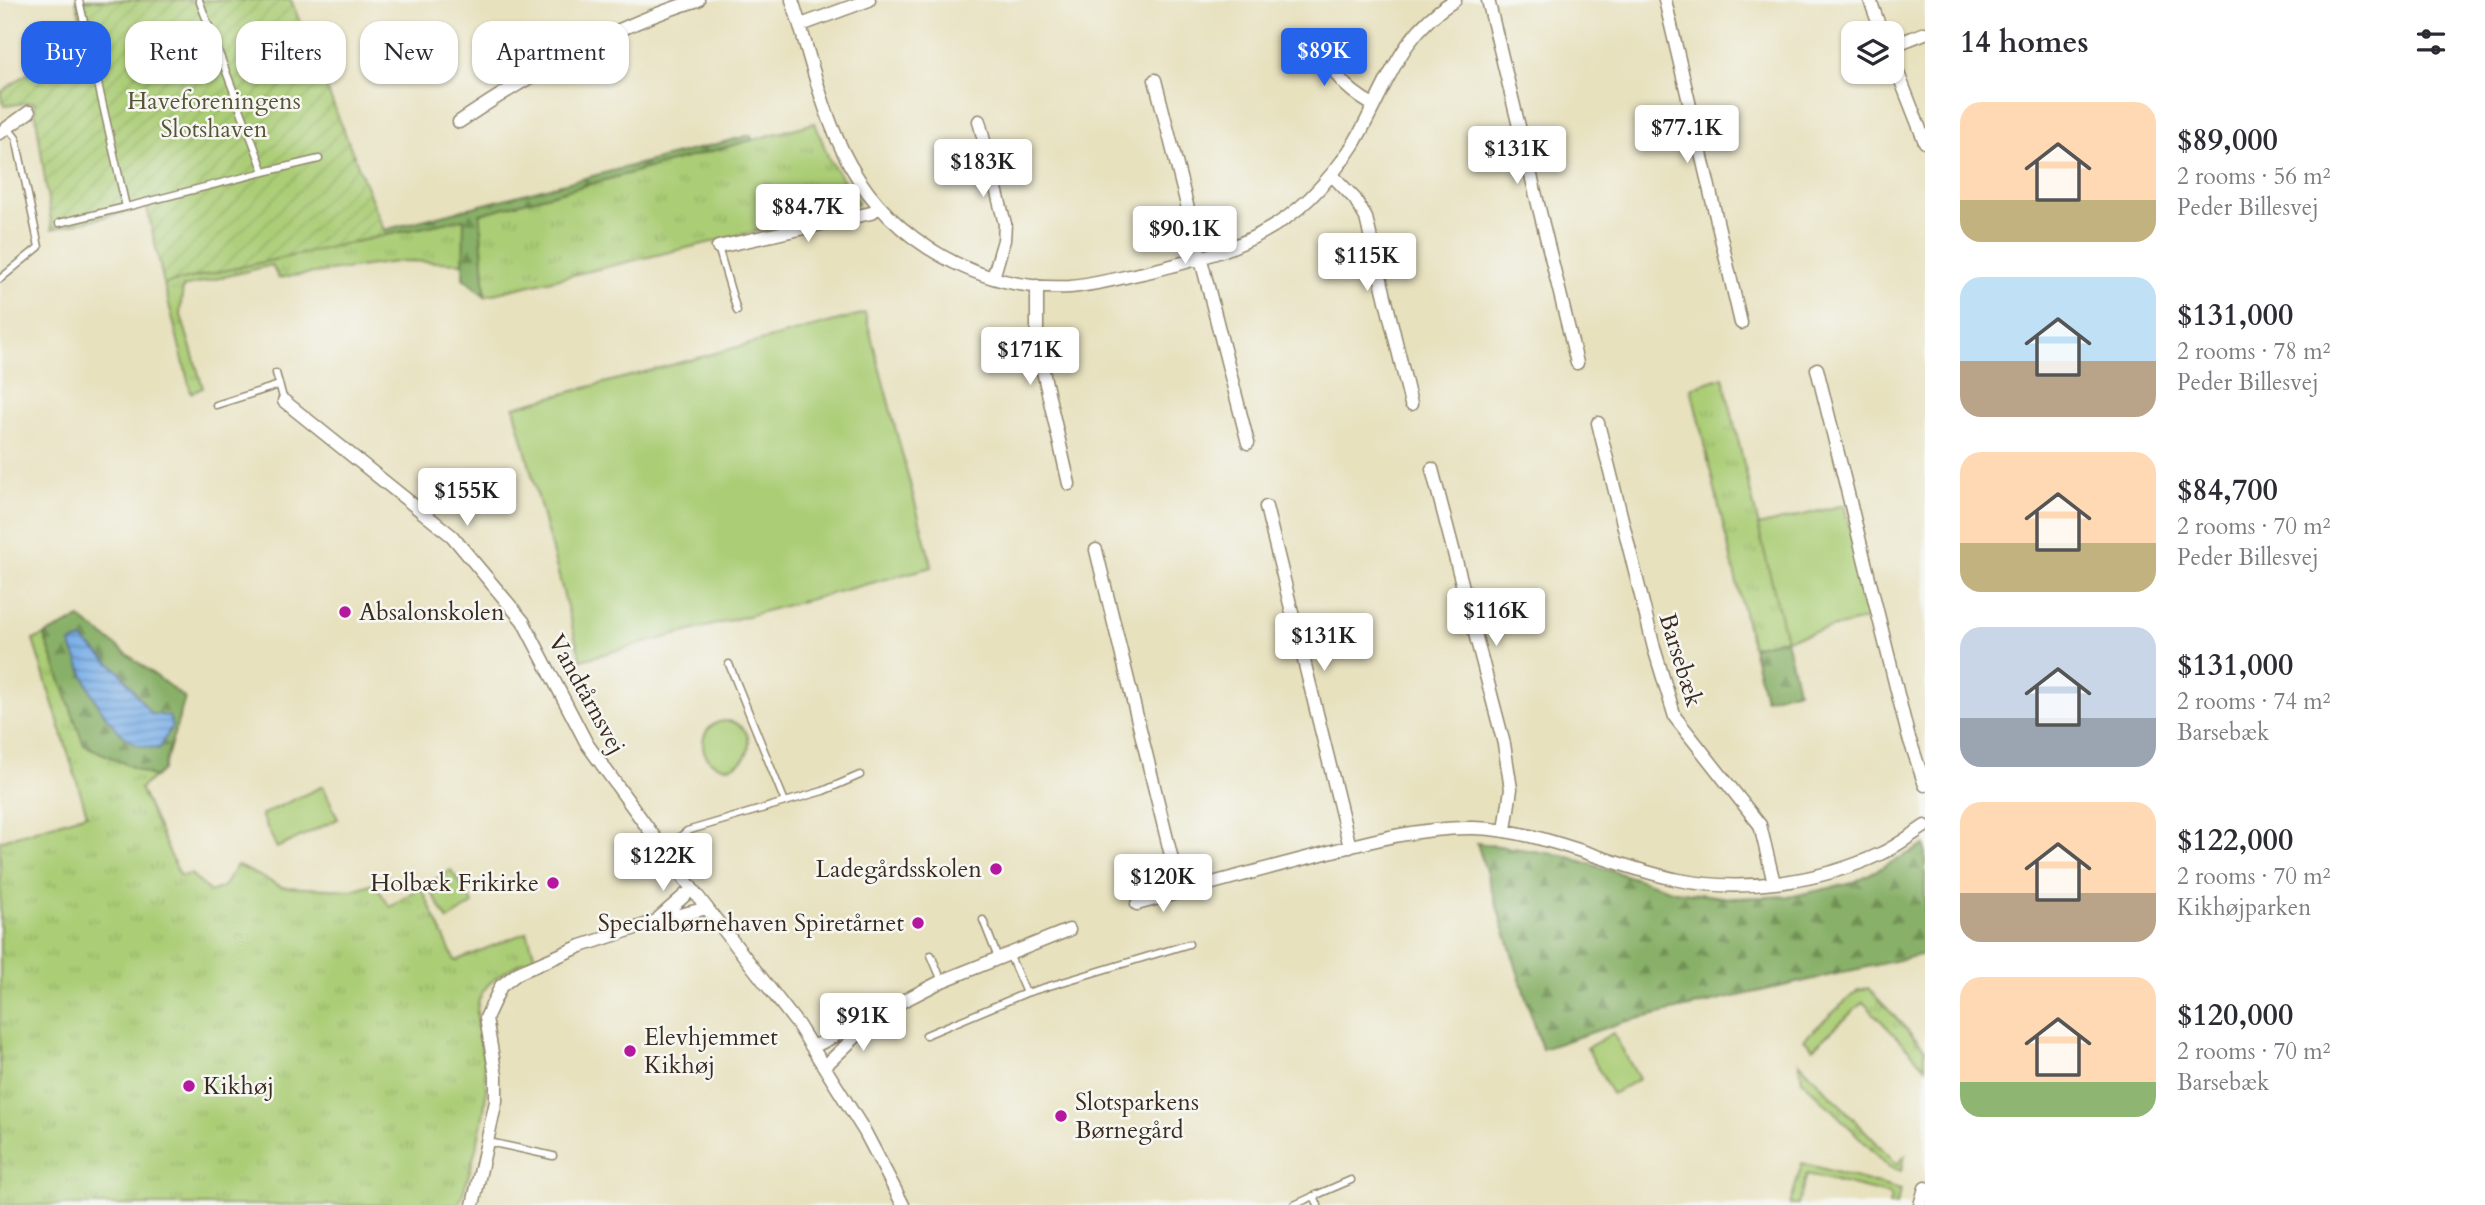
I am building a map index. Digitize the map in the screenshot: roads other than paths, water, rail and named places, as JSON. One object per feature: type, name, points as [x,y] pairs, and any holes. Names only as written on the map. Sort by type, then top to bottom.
[{"type":"street","points":[[459,122],[547,66],[653,15],[698,0]]},
{"type":"street","points":[[792,0],[832,127],[850,166],[878,206],[898,226],[934,252],[993,278],[1037,286],[1092,284],[1201,259],[1238,246],[1271,228],[1308,201],[1332,175],[1353,144],[1396,59],[1411,38],[1455,0]]},
{"type":"street","points":[[801,25],[869,0]]},
{"type":"street","points":[[1488,0],[1577,363]]},
{"type":"street","points":[[1665,0],[1741,323]]},
{"type":"street","points":[[1870,0],[1878,21]]},
{"type":"street","points":[[1904,41],[1925,33]]},
{"type":"street","points":[[1321,37],[1326,60],[1336,77],[1353,94],[1373,105]]},
{"type":"street","points":[[1155,80],[1248,443]]},
{"type":"street","points":[[1902,84],[1925,142]]},
{"type":"street","points":[[4,131],[29,112]]},
{"type":"street","points":[[979,121],[1005,223],[1004,240],[993,278]]},
{"type":"street","points":[[1332,175],[1355,200],[1366,219],[1411,404]]},
{"type":"street","points":[[718,247],[871,213],[878,206]]},
{"type":"street","points":[[1037,286],[1037,345],[1069,484]]},
{"type":"street","points":[[1817,369],[1908,735],[1925,785]]},
{"type":"street","name":"Vandtårnsvej","points":[[284,401],[452,536],[523,621],[587,744],[692,889],[813,1047],[865,1132],[903,1205]]},
{"type":"street","name":"Barsebæk","points":[[1598,424],[1654,648],[1675,717],[1760,825],[1774,883]]},
{"type":"street","points":[[1432,469],[1504,744],[1511,789],[1505,830]]},
{"type":"street","points":[[1266,507],[1350,847]]},
{"type":"street","points":[[1096,550],[1180,892]]},
{"type":"street","points":[[1137,904],[1350,847],[1439,829],[1505,830],[1678,880],[1712,884],[1774,883],[1831,873],[1884,853],[1925,826]]},
{"type":"street","points":[[657,921],[692,889]]},
{"type":"street","points":[[473,1205],[496,1101],[496,1076],[486,1018],[501,986],[518,973],[581,946],[707,908]]},
{"type":"street","points":[[813,1047],[942,981],[1069,930]]},
{"type":"street","points":[[825,1066],[878,1016]]},
{"type":"street","points":[[1920,1205],[1925,1188]]},
{"type":"lane","points":[[79,0],[126,207]]},
{"type":"lane","points":[[199,0],[264,172]]},
{"type":"lane","points":[[0,279],[38,247],[16,138],[4,131]]},
{"type":"lane","points":[[59,223],[319,159]]},
{"type":"lane","points":[[718,247],[737,311]]},
{"type":"lane","points":[[276,373],[284,401]]},
{"type":"lane","points":[[216,405],[279,385]]},
{"type":"lane","points":[[729,664],[785,802]]},
{"type":"lane","points":[[663,850],[687,831],[823,791],[860,775]]},
{"type":"lane","points":[[984,920],[1026,993]]},
{"type":"lane","points":[[926,1035],[1026,993],[1189,944]]},
{"type":"lane","points":[[931,955],[942,981]]},
{"type":"lane","points":[[489,1142],[553,1156]]},
{"type":"lane","points":[[1294,1205],[1351,1180]]},
{"type":"lane","points":[[1314,1196],[1318,1205]]},
{"type":"water","points":[[82,639],[120,672],[151,714],[169,716],[172,726],[159,749],[133,743],[102,711],[70,643]]},
{"type":"place","name":"Absalonskolen","points":[[345,612]]},
{"type":"place","name":"Ladegårdsskolen","points":[[996,869]]},
{"type":"place","name":"Holbæk Frikirke","points":[[553,883]]},
{"type":"place","name":"Specialbørnehaven Spiretårnet","points":[[918,923]]},
{"type":"place","name":"Elevhjemmet Kikhøj","points":[[630,1051]]},
{"type":"place","name":"Kikhøj","points":[[189,1086]]},
{"type":"place","name":"Slotsparkens Børnegård","points":[[1061,1116]]},
{"type":"park label","name":"Haveforeningens Slotshaven","points":[[214,115]]}]
